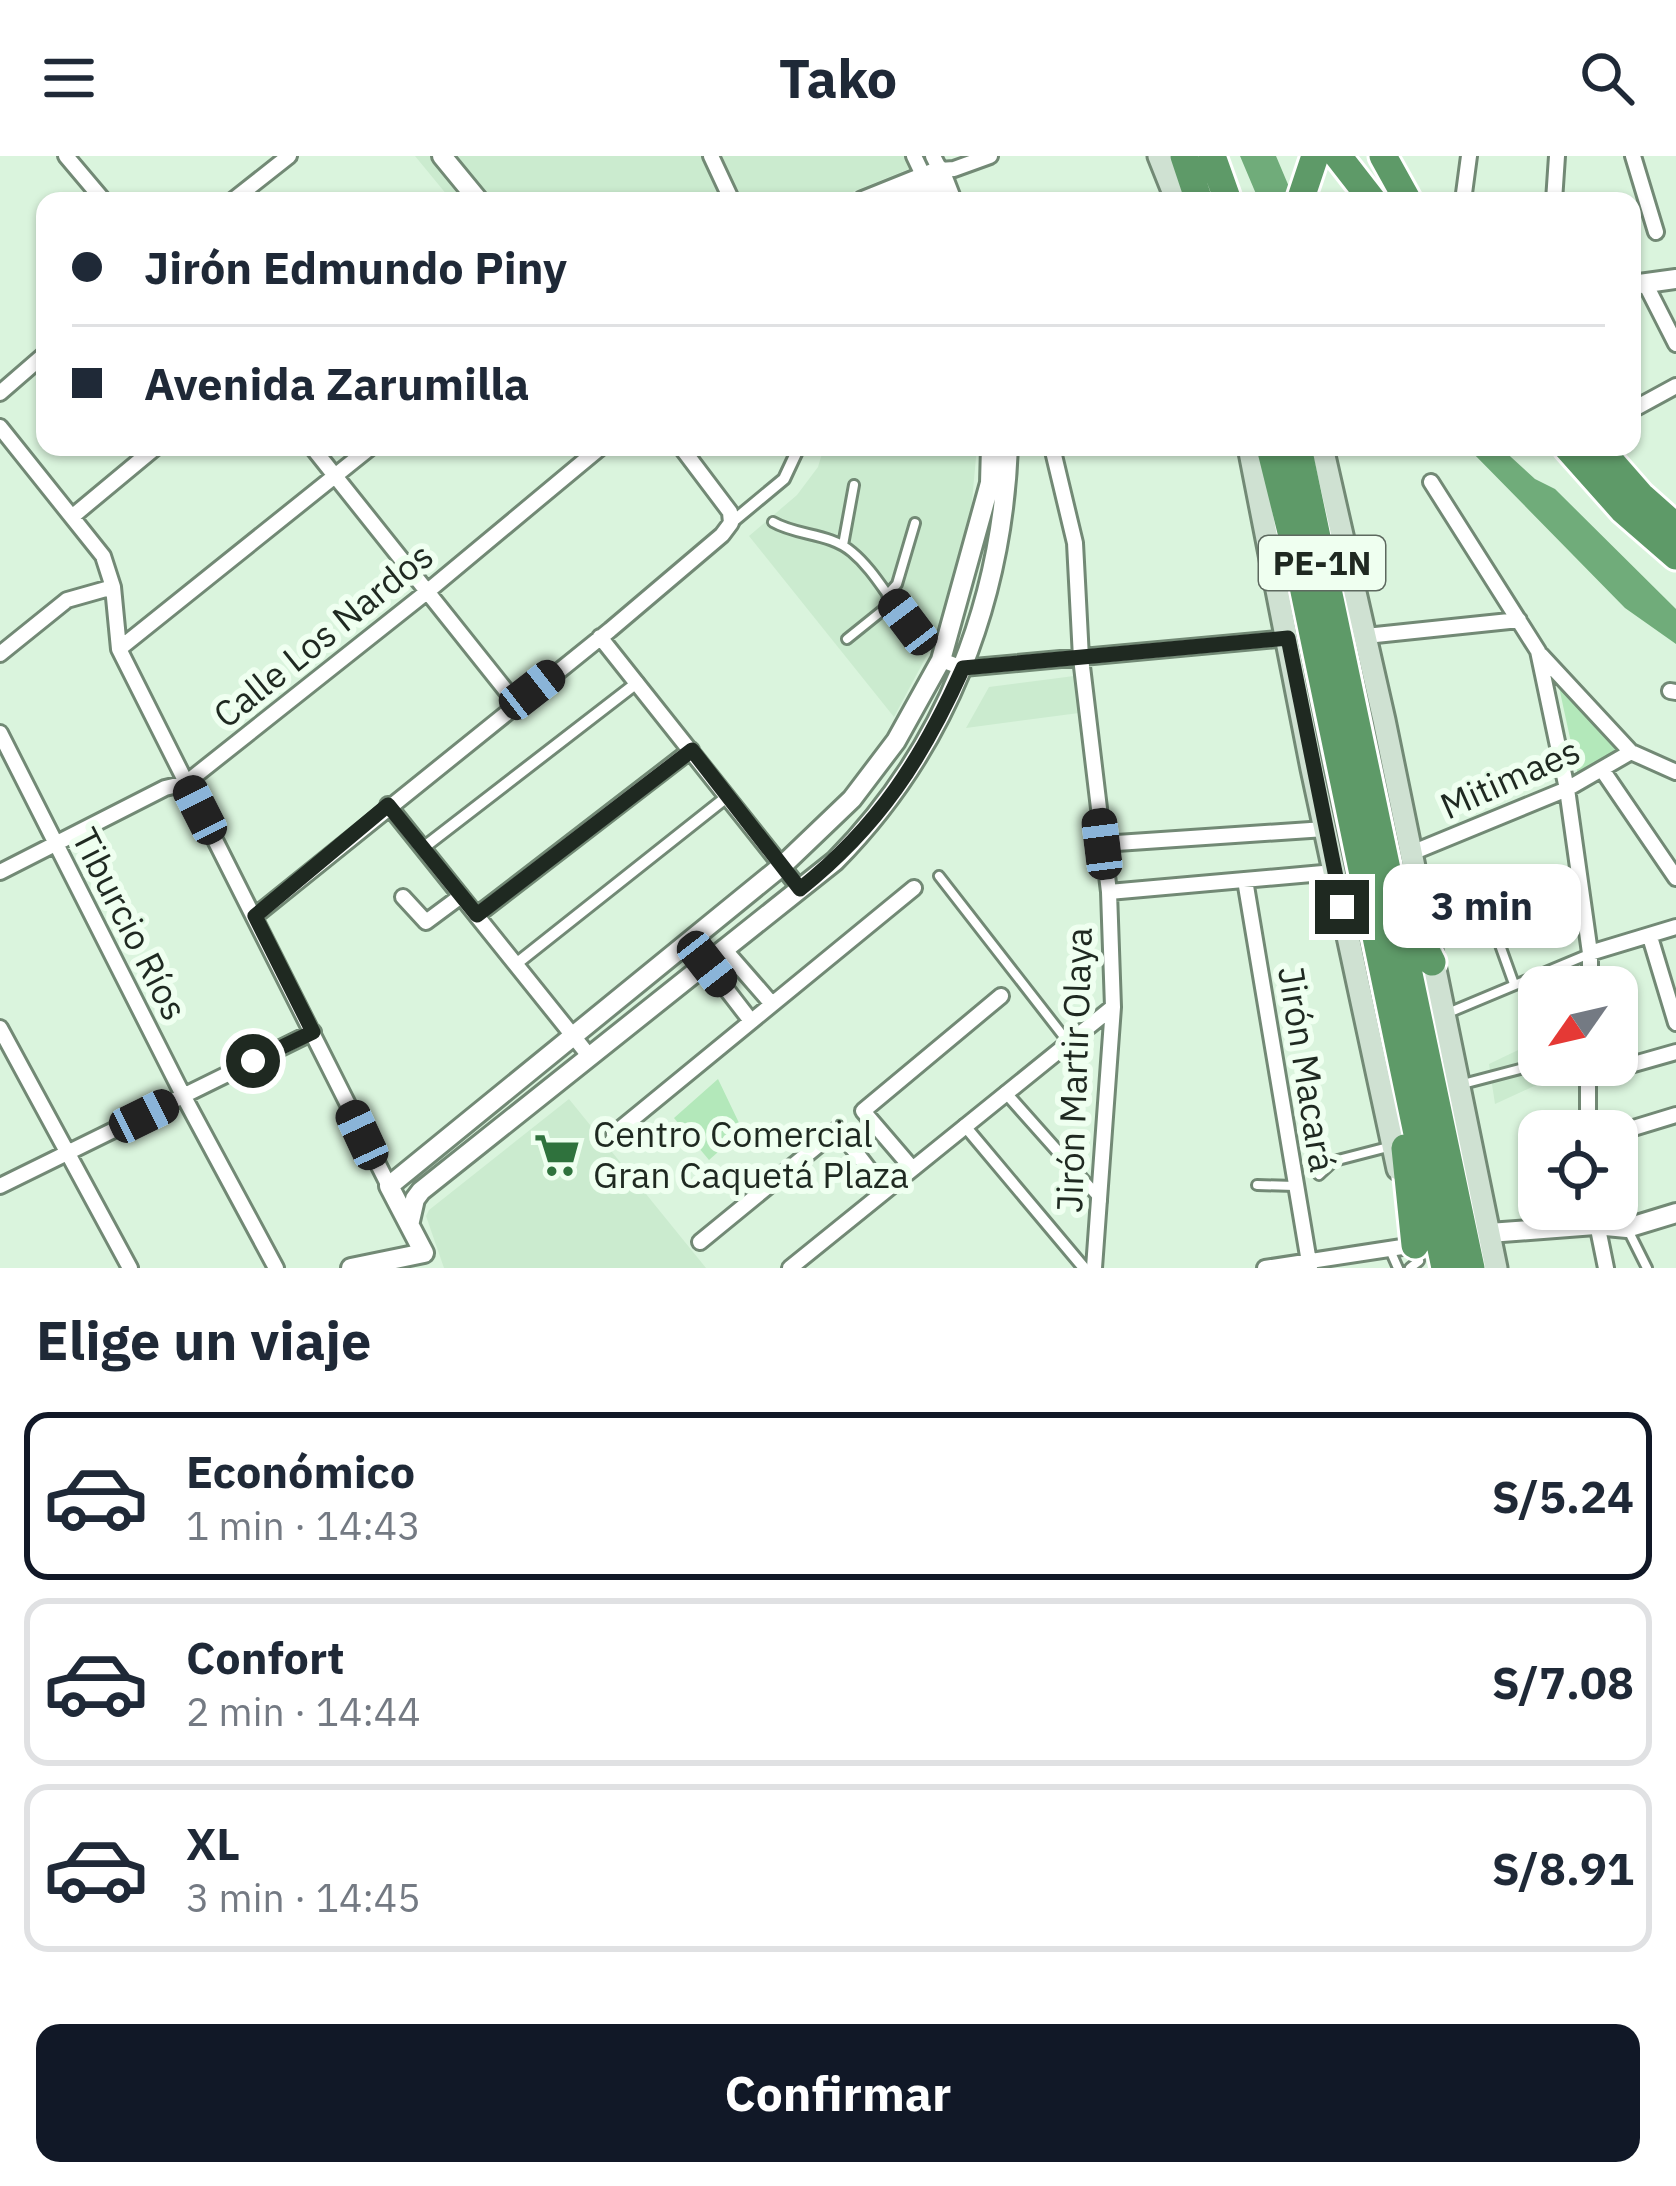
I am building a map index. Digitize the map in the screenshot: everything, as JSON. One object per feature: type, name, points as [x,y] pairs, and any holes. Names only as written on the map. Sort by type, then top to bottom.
[{"type":"highway","points":[[1383,156],[1403,192]]},
{"type":"highway","points":[[1191,158],[1197,192]]},
{"type":"highway","points":[[1191,158],[1220,192]]},
{"type":"highway","points":[[1305,192],[1321,160],[1362,192]]},
{"type":"highway","name":"PE-1N","points":[[1272,456],[1400,1048],[1414,1261]]},
{"type":"highway","name":"PE-1N","points":[[1300,456],[1471,1268]]},
{"type":"highway","points":[[1577,456],[1631,502],[1676,527]]},
{"type":"highway","points":[[1603,456],[1631,502],[1676,556]]},
{"type":"highway","points":[[1392,886],[1432,962]]},
{"type":"main road","points":[[1159,156],[1173,192]]},
{"type":"main road","points":[[1251,456],[1414,1261]]},
{"type":"main road","points":[[1324,456],[1366,636],[1496,1268]]},
{"type":"street","points":[[66,156],[96,192]]},
{"type":"street","points":[[243,192],[289,156]]},
{"type":"street","points":[[442,156],[472,192]]},
{"type":"street","points":[[711,156],[728,192]]},
{"type":"street","points":[[914,156],[937,178]]},
{"type":"street","points":[[892,192],[990,156]]},
{"type":"street","points":[[1464,192],[1469,156]]},
{"type":"street","points":[[1555,192],[1557,156]]},
{"type":"street","points":[[1633,156],[1656,232]]},
{"type":"street","points":[[1641,284],[1676,278]]},
{"type":"street","points":[[1641,287],[1676,344]]},
{"type":"street","points":[[0,393],[36,362]]},
{"type":"street","points":[[1641,405],[1676,386]]},
{"type":"street","points":[[0,427],[103,556],[113,587],[119,649],[426,1260],[352,1268]]},
{"type":"street","points":[[73,516],[145,456]]},
{"type":"street","points":[[319,456],[516,703]]},
{"type":"street","points":[[119,649],[359,456]]},
{"type":"street","name":"Calle Los Nardos","points":[[0,872],[165,788],[186,782],[590,456]]},
{"type":"street","points":[[688,456],[730,512],[731,523]]},
{"type":"street","points":[[255,916],[600,638],[784,479],[795,456]]},
{"type":"street","points":[[389,1186],[783,865],[853,800],[896,741],[944,651],[990,482],[991,456]]},
{"type":"street","points":[[410,1221],[422,1191],[800,889],[877,819],[928,743],[975,639],[1000,529],[1007,456]]},
{"type":"street","name":"Jirón Martir Olaya","points":[[1054,456],[1076,543],[1081,658],[1108,892],[1113,1007],[1094,1268]]},
{"type":"street","points":[[1430,482],[1538,651],[1631,752],[1676,772]]},
{"type":"street","points":[[0,653],[67,600],[113,587]]},
{"type":"street","points":[[1366,636],[1519,620]]},
{"type":"street","points":[[600,638],[800,889]]},
{"type":"street","points":[[944,651],[963,668],[1288,638]]},
{"type":"street","points":[[1538,651],[1568,789],[1590,966]]},
{"type":"street","points":[[423,848],[638,682]]},
{"type":"street","name":"Tiburcio Ríos","points":[[0,733],[276,1268]]},
{"type":"street","points":[[477,915],[692,750]]},
{"type":"street","name":"Mitimaes","points":[[1409,854],[1568,789],[1631,752]]},
{"type":"street","points":[[1603,771],[1676,878]]},
{"type":"street","points":[[516,964],[728,796]]},
{"type":"street","points":[[853,800],[877,819]]},
{"type":"street","points":[[388,805],[590,1057]]},
{"type":"street","points":[[1102,844],[1325,829]]},
{"type":"street","points":[[1108,892],[1334,872]]},
{"type":"street","name":"Jirón Macará","points":[[1245,880],[1309,1265]]},
{"type":"street","points":[[614,1135],[914,888]]},
{"type":"street","points":[[403,898],[426,922],[461,896]]},
{"type":"street","points":[[1590,953],[1676,927]]},
{"type":"street","points":[[1650,937],[1676,1023]]},
{"type":"street","points":[[725,950],[772,1004]]},
{"type":"street","points":[[707,964],[751,1021]]},
{"type":"street","points":[[911,1167],[863,1111],[1001,996]]},
{"type":"street","points":[[790,1268],[1113,1007]]},
{"type":"street","points":[[0,1028],[130,1268]]},
{"type":"street","points":[[0,1186],[313,1032]]},
{"type":"street","points":[[1638,1060],[1676,1052]]},
{"type":"street","points":[[1006,1091],[1101,1200]]},
{"type":"street","points":[[1638,1127],[1676,1115]]},
{"type":"street","points":[[964,1125],[1084,1268]]},
{"type":"street","points":[[700,1242],[838,1129],[884,1189]]},
{"type":"street","points":[[1638,1225],[1676,1213]]},
{"type":"street","points":[[1489,1233],[1518,1229]]},
{"type":"street","points":[[1597,1230],[1606,1268]]},
{"type":"street","points":[[1264,1268],[1414,1261]]},
{"type":"lane","points":[[843,544],[854,485]]},
{"type":"lane","points":[[772,521],[797,533],[843,544],[919,632],[944,651]]},
{"type":"lane","points":[[847,639],[890,598],[915,523]]},
{"type":"lane","points":[[939,876],[1068,1042]]},
{"type":"lane","points":[[1482,895],[1514,984]]},
{"type":"lane","points":[[1445,1015],[1590,953]]},
{"type":"lane","points":[[1459,1085],[1518,1070]]},
{"type":"lane","points":[[1319,1174],[1334,1161],[1393,1145]]},
{"type":"lane","points":[[1257,1185],[1296,1186]]},
{"type":"lane","points":[[1629,1230],[1647,1268]]},
{"type":"shaded area","points":[[415,156],[941,156],[852,192],[445,192]]},
{"type":"shaded area","points":[[1240,156],[1276,156],[1291,192],[1255,192]]},
{"type":"shaded area","points":[[821,456],[976,456],[968,544],[928,653],[894,717],[749,536],[797,495]]},
{"type":"shaded area","points":[[1476,456],[1510,456],[1535,479],[1555,489],[1676,609],[1676,644],[1625,608]]},
{"type":"shaded area","points":[[1074,676],[1079,713],[966,728],[989,687]]},
{"type":"shaded area","points":[[1559,687],[1618,750],[1578,775]]},
{"type":"shaded area","points":[[1518,1050],[1518,1086],[1534,1086],[1495,1104],[1489,1064]]},
{"type":"shaded area","points":[[718,1079],[740,1125],[709,1160],[674,1118]]},
{"type":"shaded area","name":"Centro Comercial Gran Caquetá Plaza","points":[[569,1099],[706,1268],[444,1268],[426,1216],[429,1210]]},
{"type":"place","name":"Centro Comercial Gran Caquetá Plaza","points":[[557,1155]]},
{"type":"route","points":[[253,1061],[313,1032],[255,916],[388,805],[477,915],[692,750],[800,889],[877,819],[928,743],[963,668],[1288,638],[1342,907]]}]
